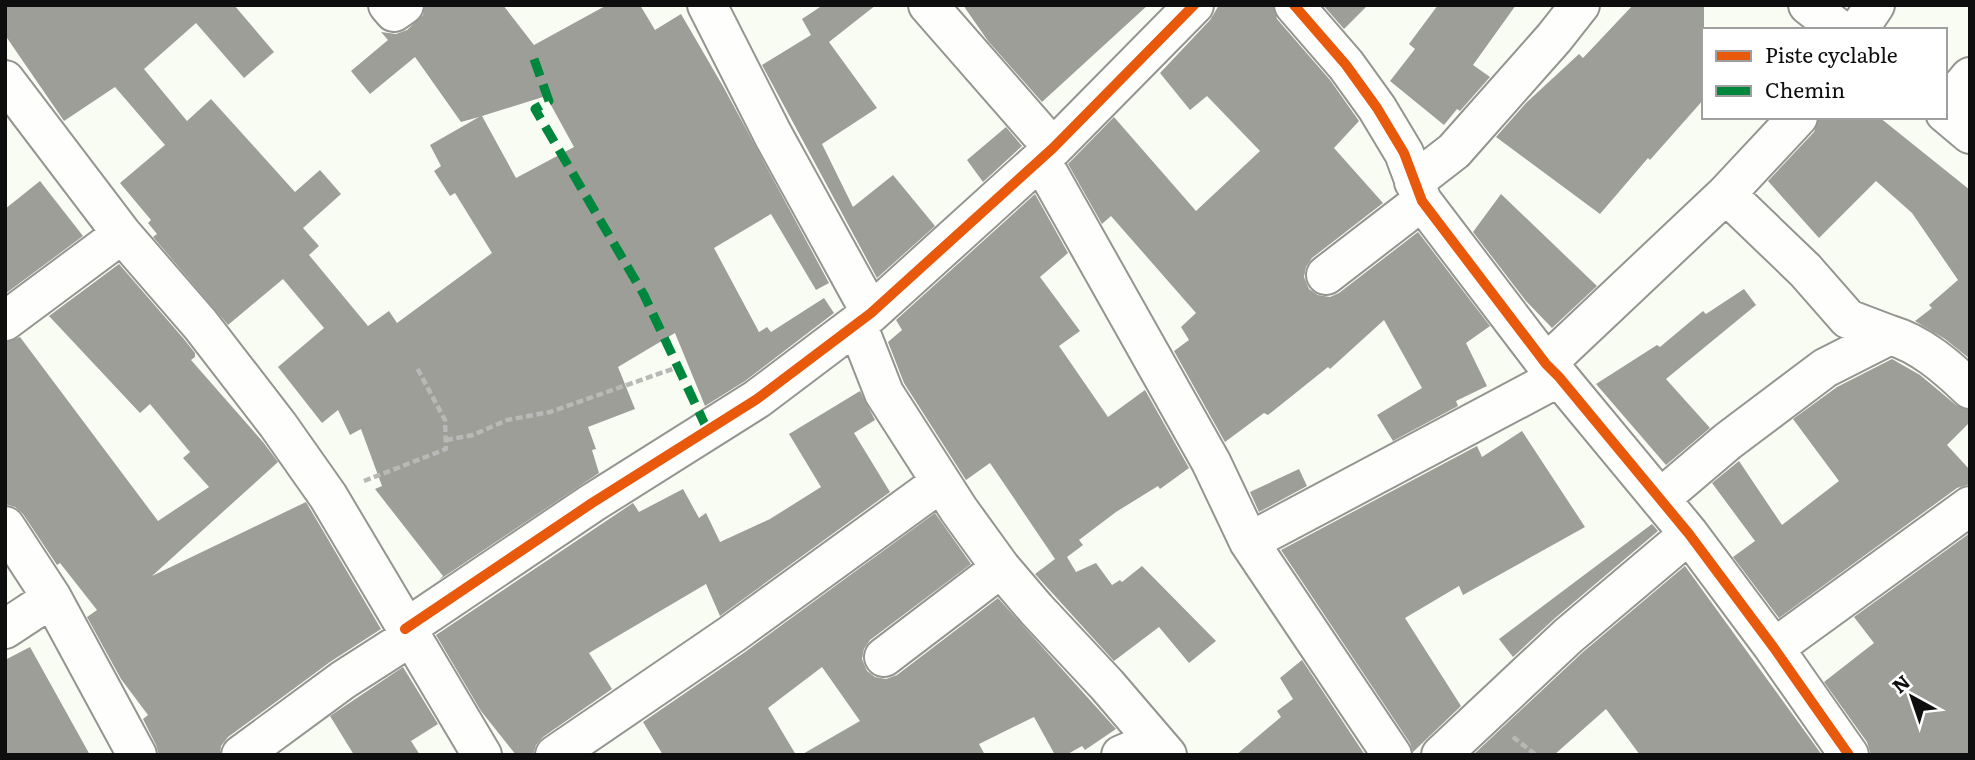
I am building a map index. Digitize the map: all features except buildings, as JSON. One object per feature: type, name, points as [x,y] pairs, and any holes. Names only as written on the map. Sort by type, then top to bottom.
[{"type":"street","points":[[388,5],[394,12],[404,5]]},
{"type":"street","points":[[707,5],[864,319],[884,393],[940,483],[1001,568],[1147,750]]},
{"type":"street","points":[[928,5],[1047,154],[1211,462],[1249,542],[1392,755]]},
{"type":"street","points":[[241,755],[407,633],[592,503],[757,399],[864,319],[1047,154],[1194,5]]},
{"type":"street","points":[[1294,5],[1346,65],[1377,108],[1404,153],[1418,191],[1552,371],[1689,534],[1849,755]]},
{"type":"street","points":[[1326,275],[1418,191],[1580,5]]},
{"type":"street","points":[[1808,5],[1837,28]]},
{"type":"street","points":[[1859,28],[1875,5]]},
{"type":"street","points":[[1947,105],[1970,76]]},
{"type":"street","points":[[8,90],[122,234],[230,362],[328,496],[407,633],[482,755]]},
{"type":"street","points":[[1947,115],[1970,134]]},
{"type":"street","points":[[1249,542],[1552,371],[1796,119]]},
{"type":"street","points":[[1726,194],[1805,270],[1848,319],[1909,340],[1970,389]]},
{"type":"street","points":[[5,321],[122,234]]},
{"type":"street","points":[[1661,498],[1728,441],[1825,368],[1891,335]]},
{"type":"street","points":[[555,755],[732,634],[940,483]]},
{"type":"street","points":[[1774,648],[1970,506]]},
{"type":"street","points":[[5,526],[52,598],[137,755]]},
{"type":"street","points":[[1441,755],[1568,636],[1689,534]]},
{"type":"street","points":[[884,657],[1001,568]]},
{"type":"street","points":[[5,629],[52,598]]},
{"type":"path","points":[[328,496],[446,449],[445,420],[416,366]]},
{"type":"path","points":[[446,440],[473,435],[507,420],[550,412],[678,367]]},
{"type":"marked path","points":[[534,59],[549,101],[535,109],[644,295],[708,431]]},
{"type":"cycle path","points":[[405,629],[592,503],[757,399],[871,313],[1053,148],[1194,5]]},
{"type":"cycle path","points":[[1294,5],[1346,65],[1377,108],[1404,153],[1422,201],[1546,364],[1689,534],[1849,755]]}]
